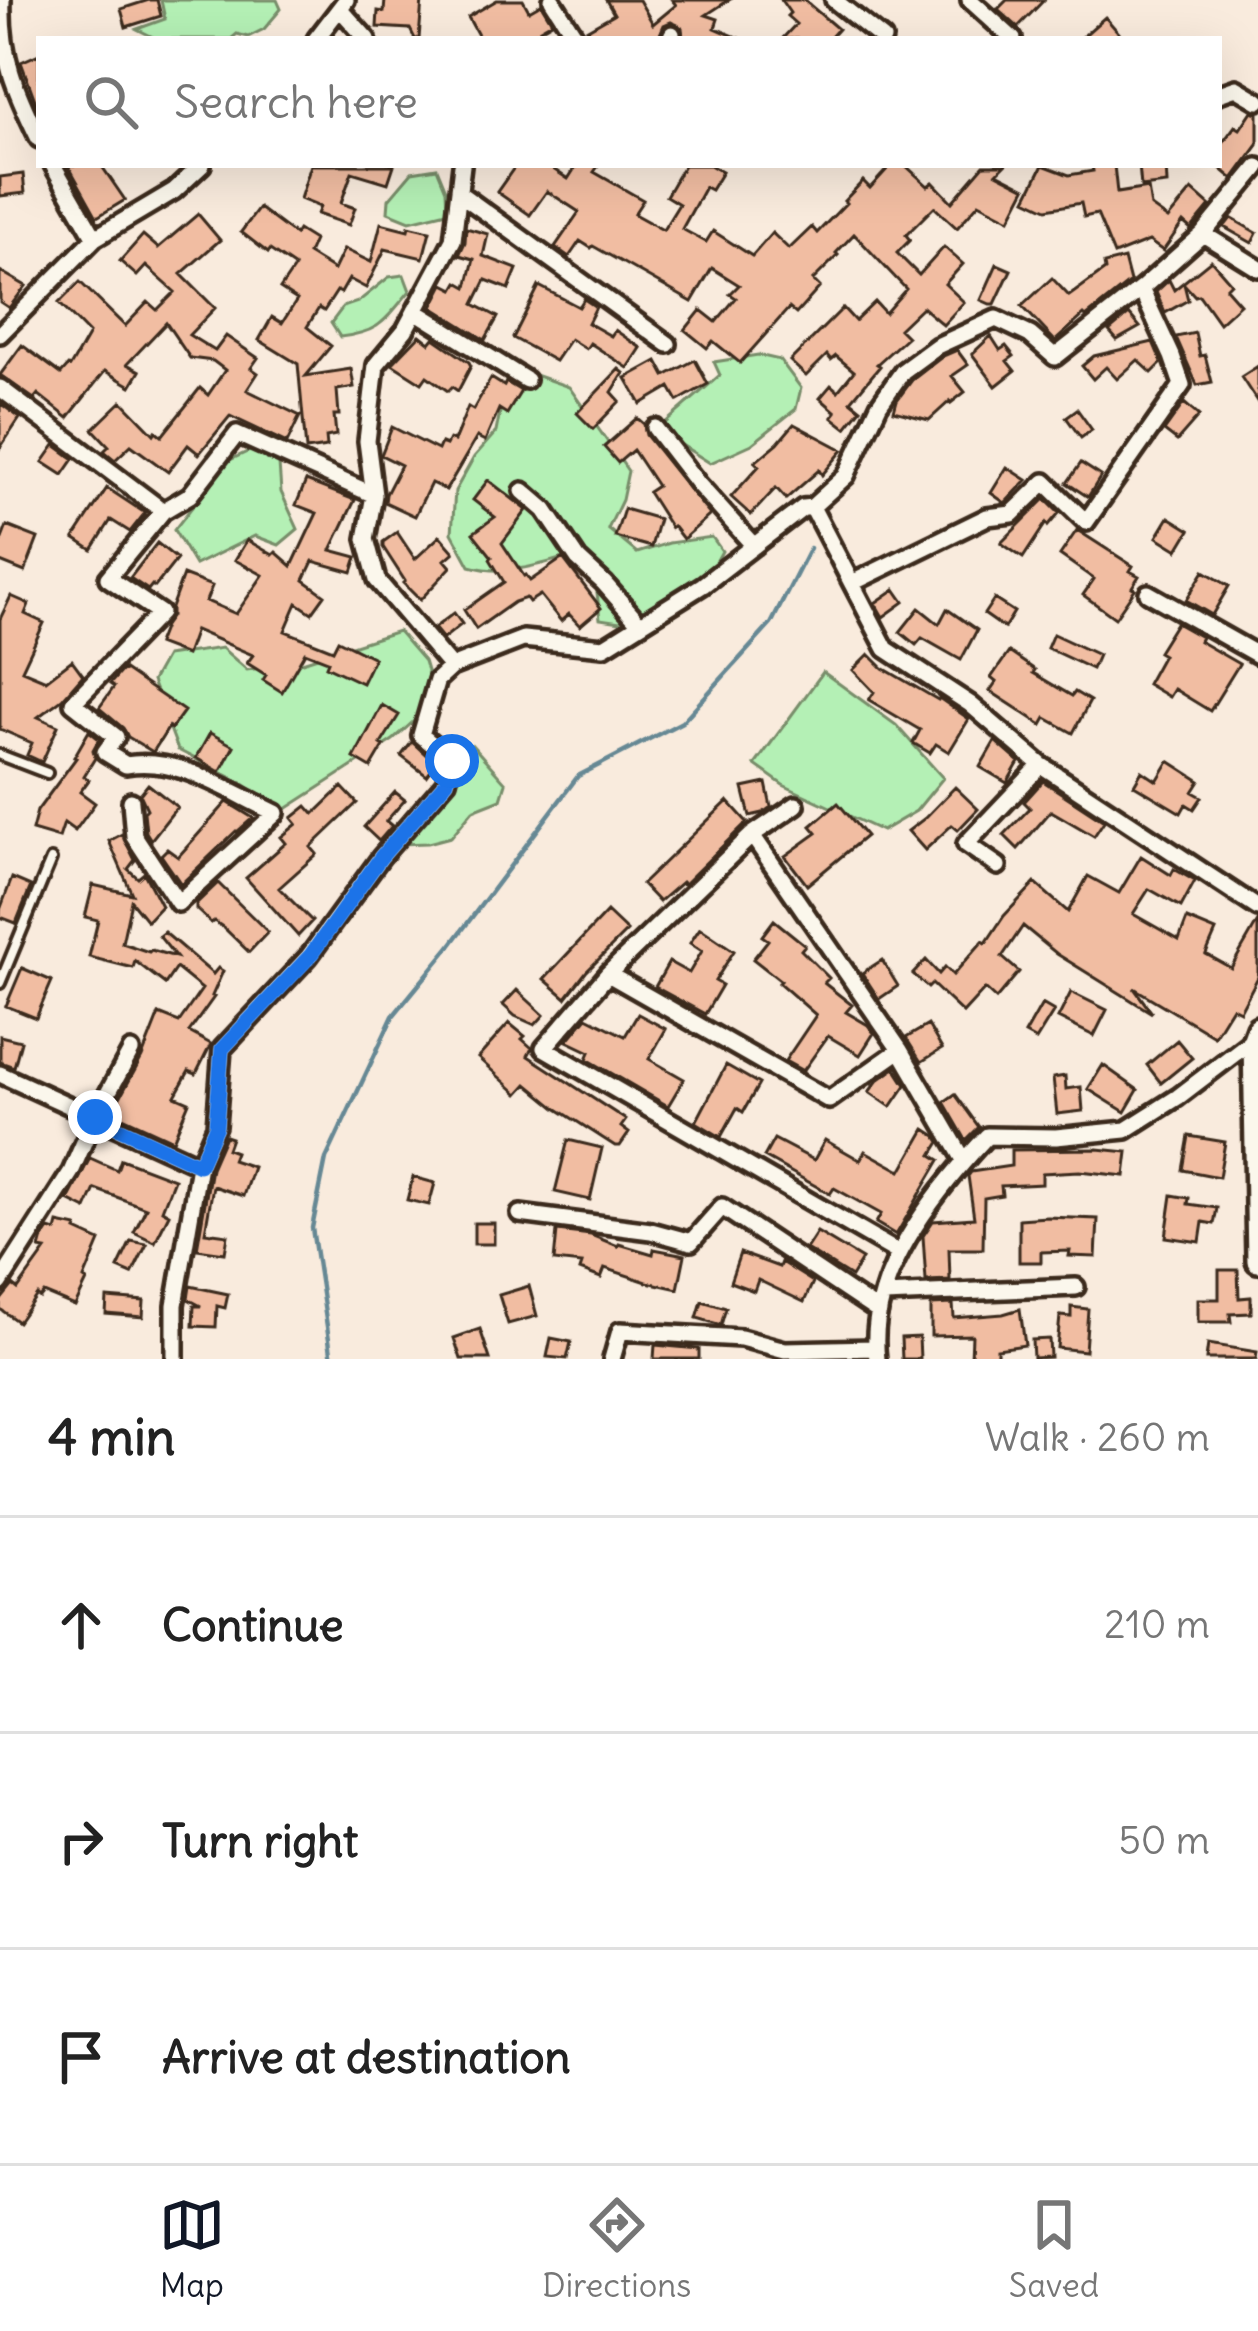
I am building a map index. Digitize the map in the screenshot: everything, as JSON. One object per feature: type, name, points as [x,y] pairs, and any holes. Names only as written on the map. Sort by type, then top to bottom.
[{"type":"street","points":[[2,0],[2,39],[11,80],[36,134]]},
{"type":"street","points":[[552,0],[575,36]]},
{"type":"street","points":[[834,0],[880,36]]},
{"type":"street","points":[[970,0],[987,6],[1011,36]]},
{"type":"street","points":[[318,36],[344,5],[365,36]]},
{"type":"street","points":[[1222,93],[1236,88],[1258,101]]},
{"type":"street","points":[[175,1359],[175,1305],[199,1165],[216,1126],[222,1049],[310,956],[381,857],[447,781],[452,761],[421,735],[437,680],[451,667],[523,639],[604,647],[703,585],[803,508],[812,507],[846,476],[879,405],[903,371],[937,346],[996,319],[1030,335],[1055,357],[1203,234],[1258,167]]},
{"type":"street","points":[[55,168],[95,238]]},
{"type":"street","points":[[0,334],[95,238],[173,190],[199,168]]},
{"type":"street","points":[[451,667],[377,580],[366,539],[374,495],[367,441],[376,365],[405,330],[453,240],[462,168]]},
{"type":"street","points":[[459,193],[668,344]]},
{"type":"street","points":[[1203,234],[1258,268]]},
{"type":"street","points":[[852,583],[987,517],[1012,514],[1045,482],[1086,522],[1182,385],[1141,289]]},
{"type":"street","points":[[416,311],[526,380]]},
{"type":"street","points":[[0,388],[163,511]]},
{"type":"street","points":[[655,428],[754,546]]},
{"type":"street","points":[[131,801],[134,836],[178,903],[276,813],[178,766],[149,761],[126,765],[105,752],[116,737],[73,703],[160,614],[108,578],[163,511],[190,496],[237,434],[374,495]]},
{"type":"street","points":[[523,491],[544,510],[578,559],[640,624]]},
{"type":"street","points":[[812,507],[886,649],[970,704],[1041,765],[1258,908]]},
{"type":"street","points":[[1148,593],[1258,655]]},
{"type":"street","points":[[998,866],[966,844],[1041,765]]},
{"type":"street","points":[[796,805],[752,835],[608,974],[544,1048],[897,1252]]},
{"type":"street","points":[[752,835],[900,1050],[964,1160]]},
{"type":"street","points":[[608,974],[829,1100],[900,1050]]},
{"type":"street","points":[[612,1359],[620,1331],[741,1338],[785,1350],[876,1353],[882,1304],[897,1252],[964,1160],[988,1136],[1056,1137],[1126,1130],[1256,1036]]},
{"type":"street","points":[[1256,1036],[1258,1261]]},
{"type":"street","points":[[0,1283],[71,1172],[131,1051]]},
{"type":"street","points":[[0,1074],[199,1165]]},
{"type":"street","points":[[520,1214],[651,1231],[691,1242],[722,1208],[882,1304],[1076,1287]]},
{"type":"lane","points":[[0,754],[47,772]]},
{"type":"lane","points":[[0,982],[51,860]]},
{"type":"green space","points":[[161,0],[277,0],[281,9],[264,29],[250,36],[151,36],[137,29],[165,19]]},
{"type":"green space","points":[[437,168],[446,190],[447,212],[410,221],[388,212],[389,199],[412,172]]},
{"type":"green space","points":[[404,275],[410,291],[387,317],[365,332],[340,337],[331,323],[343,307],[358,302],[389,277]]},
{"type":"green space","points":[[758,355],[780,360],[801,388],[796,409],[752,444],[710,463],[680,444],[664,424],[720,375],[714,362]]},
{"type":"green space","points":[[509,366],[569,387],[628,471],[622,500],[608,529],[637,553],[712,537],[722,551],[712,569],[627,623],[600,619],[595,575],[580,553],[512,570],[470,566],[452,533],[455,491],[474,457],[496,432]]},
{"type":"green space","points":[[256,448],[279,464],[281,492],[298,529],[279,545],[255,536],[195,565],[174,530],[228,461]]},
{"type":"green space","points":[[398,631],[424,661],[436,701],[393,740],[283,811],[242,783],[178,750],[152,681],[166,656],[222,648],[247,670],[299,663]]},
{"type":"green space","points":[[823,672],[896,725],[943,778],[916,811],[882,831],[783,785],[755,765]]},
{"type":"green space","points":[[472,745],[506,783],[501,799],[473,810],[451,837],[401,844],[453,777]]},
{"type":"building","points":[[157,0],[161,16],[126,27],[121,9]]},
{"type":"building","points":[[385,0],[422,0],[419,36],[410,29],[377,27],[378,11],[384,12]]},
{"type":"building","points":[[497,0],[523,0],[529,11],[541,4],[552,22],[540,29],[544,36],[478,36],[468,17]]},
{"type":"building","points":[[606,0],[639,0],[653,24],[676,5],[672,0],[729,0],[706,15],[718,19],[715,28],[734,36],[683,36],[682,28],[671,22],[659,36],[588,36],[586,30],[614,14]]},
{"type":"building","points":[[781,0],[804,0],[838,29],[832,36],[785,36],[796,24],[787,16],[790,13]]},
{"type":"building","points":[[1007,0],[1044,0],[1018,27],[998,9]]},
{"type":"building","points":[[1105,17],[1119,33],[1116,36],[1083,36]]},
{"type":"building","points":[[36,55],[36,103],[21,62]]},
{"type":"building","points":[[1252,111],[1258,113],[1258,145],[1233,179],[1220,168],[1222,139],[1235,126],[1240,129]]},
{"type":"building","points":[[70,168],[103,168],[125,200],[97,217]]},
{"type":"building","points":[[310,168],[393,168],[388,183],[352,172],[341,203],[355,208],[349,225],[317,214],[320,207],[300,199]]},
{"type":"building","points":[[514,168],[552,168],[568,179],[575,168],[597,168],[594,172],[643,200],[634,214],[663,230],[679,204],[666,196],[682,168],[715,168],[722,172],[711,190],[705,187],[682,229],[706,242],[713,231],[752,256],[772,233],[789,249],[812,227],[817,233],[863,181],[870,188],[888,168],[908,168],[928,186],[933,182],[952,202],[981,168],[1002,168],[997,173],[1026,188],[1010,219],[979,203],[957,228],[934,207],[906,235],[910,240],[897,253],[919,275],[944,247],[963,264],[945,284],[964,302],[943,325],[922,307],[899,329],[907,337],[877,364],[880,366],[851,401],[861,409],[846,428],[820,398],[831,385],[838,391],[854,371],[836,356],[831,360],[827,355],[806,376],[790,361],[843,308],[855,321],[875,302],[885,313],[906,289],[854,234],[813,280],[820,287],[796,314],[789,308],[740,363],[713,341],[707,348],[685,330],[701,310],[716,322],[736,298],[730,294],[739,285],[712,268],[692,302],[580,241],[569,257],[555,247],[579,212],[547,191],[530,215],[497,192]]},
{"type":"building","points":[[1042,168],[1069,175],[1114,168],[1117,193],[1148,188],[1151,207],[1168,219],[1192,190],[1210,206],[1191,229],[1183,222],[1163,251],[1149,241],[1114,255],[1097,214],[1084,217],[1081,203],[1047,209],[1026,199]]},
{"type":"building","points":[[1139,168],[1166,168],[1167,184],[1141,187]]},
{"type":"building","points":[[23,174],[25,193],[0,196],[0,177]]},
{"type":"building","points":[[259,208],[295,235],[298,230],[314,240],[308,254],[334,270],[344,249],[371,262],[381,223],[430,231],[423,258],[385,249],[366,288],[349,279],[307,327],[331,346],[306,376],[351,369],[354,387],[337,390],[336,435],[326,437],[327,447],[306,450],[298,364],[259,340],[272,317],[282,323],[297,300],[280,289],[295,267],[241,232]]},
{"type":"building","points":[[198,214],[220,240],[181,274],[215,308],[189,335],[215,351],[226,336],[258,358],[251,368],[258,373],[247,390],[300,416],[287,443],[230,416],[199,454],[188,445],[168,472],[131,445],[115,460],[104,451],[109,446],[93,429],[122,401],[154,434],[162,436],[200,388],[208,395],[225,370],[213,361],[190,358],[166,323],[127,364],[140,371],[131,386],[105,371],[68,418],[38,394],[34,399],[0,375],[22,345],[61,374],[70,367],[89,334],[59,303],[80,282],[125,326],[148,302],[157,310],[175,292],[146,266],[137,276],[120,261],[143,235],[158,248]]},
{"type":"building","points":[[1231,218],[1257,233],[1252,243],[1224,227]]},
{"type":"building","points":[[466,228],[488,234],[483,256],[517,269],[509,289],[486,280],[474,304],[498,317],[485,340],[432,307],[444,284],[454,289],[458,282],[467,287],[474,259],[459,255]]},
{"type":"building","points":[[1124,259],[1130,282],[1055,341],[1022,306],[1052,278],[1069,296],[1105,270],[1104,264]]},
{"type":"building","points":[[1211,260],[1231,283],[1226,288],[1240,304],[1219,323],[1199,295],[1184,284],[1188,300],[1165,313],[1156,292],[1169,280],[1174,290]]},
{"type":"building","points":[[997,264],[1011,270],[995,304],[990,304],[981,300]]},
{"type":"building","points":[[0,271],[26,286],[9,308],[0,302]]},
{"type":"building","points":[[539,286],[579,307],[584,299],[596,307],[588,323],[611,336],[615,330],[641,348],[628,368],[590,343],[586,349],[570,339],[555,361],[513,338]]},
{"type":"building","points":[[1129,314],[1140,327],[1117,340],[1109,331]]},
{"type":"building","points":[[1195,333],[1212,382],[1197,385],[1176,337]]},
{"type":"building","points":[[420,335],[430,343],[434,338],[469,362],[458,391],[452,387],[448,391],[427,376],[422,383],[392,364]]},
{"type":"building","points":[[991,336],[1000,350],[1006,346],[1014,356],[1007,361],[1015,371],[996,386],[972,354]]},
{"type":"building","points":[[1153,342],[1162,363],[1152,373],[1138,360],[1117,379],[1106,367],[1093,379],[1082,366],[1094,356]]},
{"type":"building","points":[[957,350],[968,365],[952,376],[965,392],[929,420],[894,411],[912,380]]},
{"type":"building","points":[[695,360],[708,384],[678,401],[670,387],[641,404],[626,378],[657,361],[665,376]]},
{"type":"building","points":[[1258,366],[1258,403],[1241,377]]},
{"type":"building","points":[[619,369],[624,373],[612,392],[620,401],[593,429],[577,413]]},
{"type":"building","points":[[491,378],[521,391],[507,414],[499,409],[485,441],[477,437],[446,490],[431,483],[415,516],[385,502],[401,465],[381,455],[392,427],[438,450],[441,443],[454,441],[468,407],[473,410]]},
{"type":"building","points":[[0,403],[20,418],[0,448]]},
{"type":"building","points":[[1184,403],[1199,416],[1177,441],[1164,431]]},
{"type":"building","points":[[1077,409],[1092,430],[1081,438],[1066,417]]},
{"type":"building","points":[[637,418],[710,515],[683,539],[648,492],[657,486],[633,450],[618,463],[604,447]]},
{"type":"building","points":[[794,424],[843,450],[822,475],[819,470],[786,499],[776,488],[751,515],[731,497],[759,466],[755,462]]},
{"type":"building","points":[[55,445],[74,459],[63,475],[43,462]]},
{"type":"building","points":[[1081,463],[1101,476],[1088,497],[1067,483]]},
{"type":"building","points":[[1007,467],[1027,480],[1005,503],[991,493]]},
{"type":"building","points":[[488,480],[527,510],[502,543],[524,576],[530,581],[563,558],[601,608],[580,626],[569,614],[561,621],[540,595],[529,602],[526,598],[514,602],[476,629],[464,610],[504,582],[473,533],[495,517],[473,500]]},
{"type":"building","points":[[306,481],[355,500],[331,550],[357,557],[352,572],[313,561],[304,580],[325,595],[312,613],[297,603],[285,631],[333,650],[338,640],[374,658],[362,683],[305,652],[282,692],[247,663],[253,655],[195,630],[186,655],[157,644],[183,575],[212,586],[206,601],[236,614],[263,575],[235,560],[247,540],[273,555],[276,552],[292,566],[317,513],[296,505]]},
{"type":"building","points":[[107,488],[145,513],[130,532],[111,520],[92,550],[74,538]]},
{"type":"building","points":[[1045,499],[1059,513],[1048,526],[1046,523],[1023,558],[1001,543]]},
{"type":"building","points":[[624,509],[659,519],[651,547],[615,537]]},
{"type":"building","points":[[1169,517],[1190,530],[1178,550],[1157,537]]},
{"type":"building","points":[[7,526],[38,538],[25,572],[0,562]]},
{"type":"building","points":[[1077,530],[1133,566],[1130,571],[1139,576],[1115,618],[1083,595],[1094,579],[1060,555]]},
{"type":"building","points":[[397,532],[415,559],[440,536],[454,552],[445,560],[451,567],[420,600],[403,583],[383,547]]},
{"type":"building","points":[[157,543],[177,559],[148,590],[130,578]]},
{"type":"building","points":[[1204,571],[1229,586],[1212,615],[1186,600]]},
{"type":"building","points":[[895,589],[904,602],[883,617],[875,603]]},
{"type":"building","points":[[11,596],[29,604],[25,614],[44,623],[22,670],[46,680],[72,660],[83,675],[38,717],[58,726],[42,762],[27,755],[32,743],[0,729],[0,619]]},
{"type":"building","points":[[994,599],[1014,612],[1004,628],[984,614]]},
{"type":"building","points":[[919,608],[939,624],[947,609],[977,630],[961,660],[922,638],[916,645],[900,632]]},
{"type":"building","points":[[454,613],[462,624],[443,639],[434,628]]},
{"type":"building","points":[[1176,623],[1239,664],[1210,711],[1174,689],[1169,697],[1147,684],[1163,655],[1158,652]]},
{"type":"building","points":[[1053,634],[1098,655],[1092,669],[1047,648]]},
{"type":"building","points":[[1009,652],[1033,673],[1090,701],[1073,733],[1046,718],[1042,725],[990,691],[996,682],[991,678]]},
{"type":"building","points":[[869,654],[883,668],[969,719],[949,752],[936,744],[930,753],[913,743],[920,730],[869,700],[874,692],[853,670]]},
{"type":"building","points":[[123,669],[184,711],[153,752],[128,737],[99,708]]},
{"type":"building","points":[[382,705],[399,715],[371,768],[354,758]]},
{"type":"building","points":[[89,731],[99,739],[84,776],[89,780],[80,792],[95,803],[75,831],[64,823],[59,838],[32,830],[37,811],[76,758]]},
{"type":"building","points":[[210,733],[234,746],[220,772],[196,758]]},
{"type":"building","points":[[995,741],[1019,762],[1007,783],[980,767]]},
{"type":"building","points":[[412,742],[436,764],[427,776],[401,756]]},
{"type":"building","points":[[1169,761],[1200,781],[1193,792],[1202,797],[1194,809],[1186,804],[1181,813],[1134,785],[1142,771],[1157,781]]},
{"type":"building","points":[[1043,781],[1104,821],[1094,836],[1051,811],[1018,849],[1004,835],[1030,808],[1024,802]]},
{"type":"building","points":[[766,783],[771,807],[750,816],[743,788]]},
{"type":"building","points":[[148,784],[177,807],[151,840],[140,794]]},
{"type":"building","points":[[342,787],[357,803],[311,847],[317,854],[279,888],[312,921],[298,936],[246,878],[286,843],[281,837],[297,824],[292,818],[307,806],[314,814]]},
{"type":"building","points":[[955,787],[978,809],[958,830],[952,825],[925,850],[908,831]]},
{"type":"building","points":[[395,792],[405,800],[386,821],[392,826],[379,841],[364,827]]},
{"type":"building","points":[[728,801],[747,822],[659,902],[642,884]]},
{"type":"building","points":[[227,802],[253,818],[181,884],[161,855],[167,849],[178,857]]},
{"type":"building","points":[[838,803],[866,836],[807,885],[785,856],[817,833],[811,826]]},
{"type":"building","points":[[122,834],[135,860],[128,869],[138,878],[144,873],[161,906],[147,921],[131,901],[122,943],[176,957],[159,936],[164,932],[213,974],[218,968],[223,971],[214,997],[189,1032],[211,1044],[196,1074],[189,1071],[175,1096],[189,1102],[173,1140],[112,1112],[159,1014],[179,1022],[202,989],[176,968],[165,984],[135,961],[133,968],[89,957],[98,920],[85,917],[93,885],[132,894],[109,841]]},
{"type":"building","points":[[1141,856],[1171,875],[1174,869],[1195,881],[1181,907],[1149,889],[1133,914],[1179,940],[1187,919],[1216,931],[1206,954],[1231,968],[1258,921],[1258,977],[1240,1011],[1232,1007],[1214,1036],[1134,988],[1152,1013],[1057,954],[1023,926],[1002,957],[1019,972],[996,999],[985,989],[963,1013],[932,984],[928,988],[913,974],[926,960],[939,974],[945,967],[953,975],[1035,883],[1068,912],[1088,876],[1119,893]]},
{"type":"building","points":[[12,878],[31,886],[16,923],[0,917]]},
{"type":"building","points":[[218,883],[268,932],[249,952],[196,909]]},
{"type":"building","points":[[607,912],[627,931],[566,998],[544,979]]},
{"type":"building","points":[[774,920],[805,945],[801,950],[829,978],[824,983],[852,1005],[846,1012],[874,1033],[860,1055],[828,1036],[803,1071],[785,1061],[816,1015],[753,959],[768,940],[762,936]]},
{"type":"building","points":[[700,928],[734,951],[715,981],[722,985],[705,1014],[655,987],[669,962],[689,973],[702,951],[690,943]]},
{"type":"building","points":[[882,960],[898,986],[879,999],[862,973]]},
{"type":"building","points":[[22,968],[52,981],[36,1018],[6,1006]]},
{"type":"building","points":[[517,990],[544,1015],[535,1025],[503,1005]]},
{"type":"building","points":[[1071,992],[1107,1010],[1094,1036],[1058,1018]]},
{"type":"building","points":[[1042,1004],[1054,1011],[1036,1040],[1025,1034]]},
{"type":"building","points":[[638,1014],[666,1029],[649,1059],[684,1079],[668,1106],[587,1059],[590,1052],[567,1041],[587,1017],[625,1036]]},
{"type":"building","points":[[509,1023],[532,1048],[528,1056],[626,1120],[621,1127],[629,1133],[620,1146],[556,1108],[527,1084],[518,1094],[478,1058]]},
{"type":"building","points":[[928,1025],[942,1049],[921,1062],[906,1038]]},
{"type":"building","points":[[0,1036],[21,1041],[14,1067],[0,1062]]},
{"type":"building","points":[[1177,1040],[1192,1058],[1161,1083],[1147,1065]]},
{"type":"building","points":[[726,1065],[759,1084],[743,1112],[737,1108],[721,1137],[696,1122]]},
{"type":"building","points":[[1103,1065],[1138,1090],[1125,1112],[1088,1089]]},
{"type":"building","points":[[895,1068],[906,1085],[891,1107],[869,1092]]},
{"type":"building","points":[[1065,1076],[1066,1089],[1081,1087],[1083,1111],[1057,1114],[1053,1078]]},
{"type":"building","points":[[955,1094],[979,1127],[966,1140],[944,1102]]},
{"type":"building","points":[[925,1129],[940,1142],[932,1155],[940,1160],[896,1235],[876,1223],[881,1214],[834,1188],[830,1194],[764,1157],[774,1139],[814,1160],[825,1140],[860,1160],[865,1151],[901,1171]]},
{"type":"building","points":[[225,1136],[231,1138],[227,1149],[235,1152],[232,1160],[253,1167],[243,1196],[213,1186],[205,1232],[228,1235],[225,1253],[197,1249],[211,1168]]},
{"type":"building","points":[[1189,1136],[1225,1142],[1219,1177],[1183,1170]]},
{"type":"building","points":[[568,1140],[602,1148],[590,1200],[555,1192]]},
{"type":"building","points":[[1011,1150],[1128,1152],[1125,1176],[1042,1173],[1042,1184],[1001,1186],[1002,1195],[984,1198],[983,1249],[949,1249],[950,1280],[926,1281],[923,1236],[933,1221],[974,1218],[971,1172],[1011,1166]]},
{"type":"building","points":[[90,1158],[117,1170],[121,1159],[174,1179],[162,1210],[169,1214],[155,1242],[134,1232],[146,1208],[95,1189],[86,1209],[68,1200]]},
{"type":"building","points":[[413,1177],[435,1183],[429,1205],[407,1200]]},
{"type":"building","points":[[1172,1195],[1189,1198],[1188,1204],[1217,1208],[1214,1224],[1203,1222],[1200,1242],[1166,1237]]},
{"type":"building","points":[[1019,1219],[1098,1219],[1096,1257],[1069,1256],[1070,1251],[1041,1252],[1041,1262],[1019,1262]]},
{"type":"building","points":[[58,1223],[77,1227],[100,1241],[87,1281],[75,1306],[44,1293],[40,1298],[37,1295],[18,1322],[0,1309],[0,1301],[13,1285],[18,1289],[46,1250],[40,1249],[43,1238],[49,1229],[56,1231]]},
{"type":"building","points":[[474,1223],[494,1223],[494,1244],[474,1244]]},
{"type":"building","points":[[557,1231],[591,1235],[653,1254],[654,1249],[685,1255],[678,1289],[605,1268],[601,1278],[580,1270],[582,1264],[554,1261]]},
{"type":"building","points":[[817,1232],[862,1259],[851,1277],[806,1249]]},
{"type":"building","points":[[131,1241],[147,1244],[132,1274],[118,1268]]},
{"type":"building","points":[[740,1253],[779,1267],[781,1262],[813,1282],[804,1302],[758,1280],[754,1291],[730,1282]]},
{"type":"building","points":[[1219,1270],[1238,1270],[1239,1298],[1251,1297],[1251,1313],[1230,1314],[1231,1322],[1198,1322],[1198,1299],[1219,1299]]},
{"type":"building","points":[[190,1286],[228,1294],[225,1308],[217,1306],[216,1327],[193,1326],[194,1306],[201,1306],[188,1299]]},
{"type":"building","points":[[529,1286],[537,1316],[508,1324],[499,1295]]},
{"type":"building","points":[[107,1298],[144,1301],[143,1317],[106,1314]]},
{"type":"building","points":[[702,1301],[726,1308],[721,1325],[697,1318]]},
{"type":"building","points":[[953,1304],[954,1318],[1020,1309],[1025,1345],[997,1349],[997,1359],[971,1359],[972,1335],[931,1336],[931,1305]]},
{"type":"building","points":[[1071,1307],[1088,1309],[1085,1351],[1057,1348],[1060,1316],[1071,1317]]},
{"type":"building","points":[[480,1329],[490,1359],[461,1359],[454,1338]]},
{"type":"building","points":[[919,1337],[920,1359],[902,1359],[901,1338]]},
{"type":"building","points":[[551,1338],[571,1342],[567,1359],[547,1357]]},
{"type":"building","points":[[1049,1339],[1050,1357],[1033,1358],[1032,1340]]},
{"type":"building","points":[[1208,1344],[1257,1352],[1256,1359],[1206,1359]]},
{"type":"building","points":[[655,1345],[699,1349],[699,1359],[654,1359]]},
{"type":"waterway","points":[[332,1359],[312,1228],[326,1159],[393,1016],[578,776],[682,722],[771,624],[810,548]]},
{"type":"route","points":[[95,1117],[199,1165],[216,1126],[222,1049],[310,956],[381,857],[447,781],[452,761]]}]
